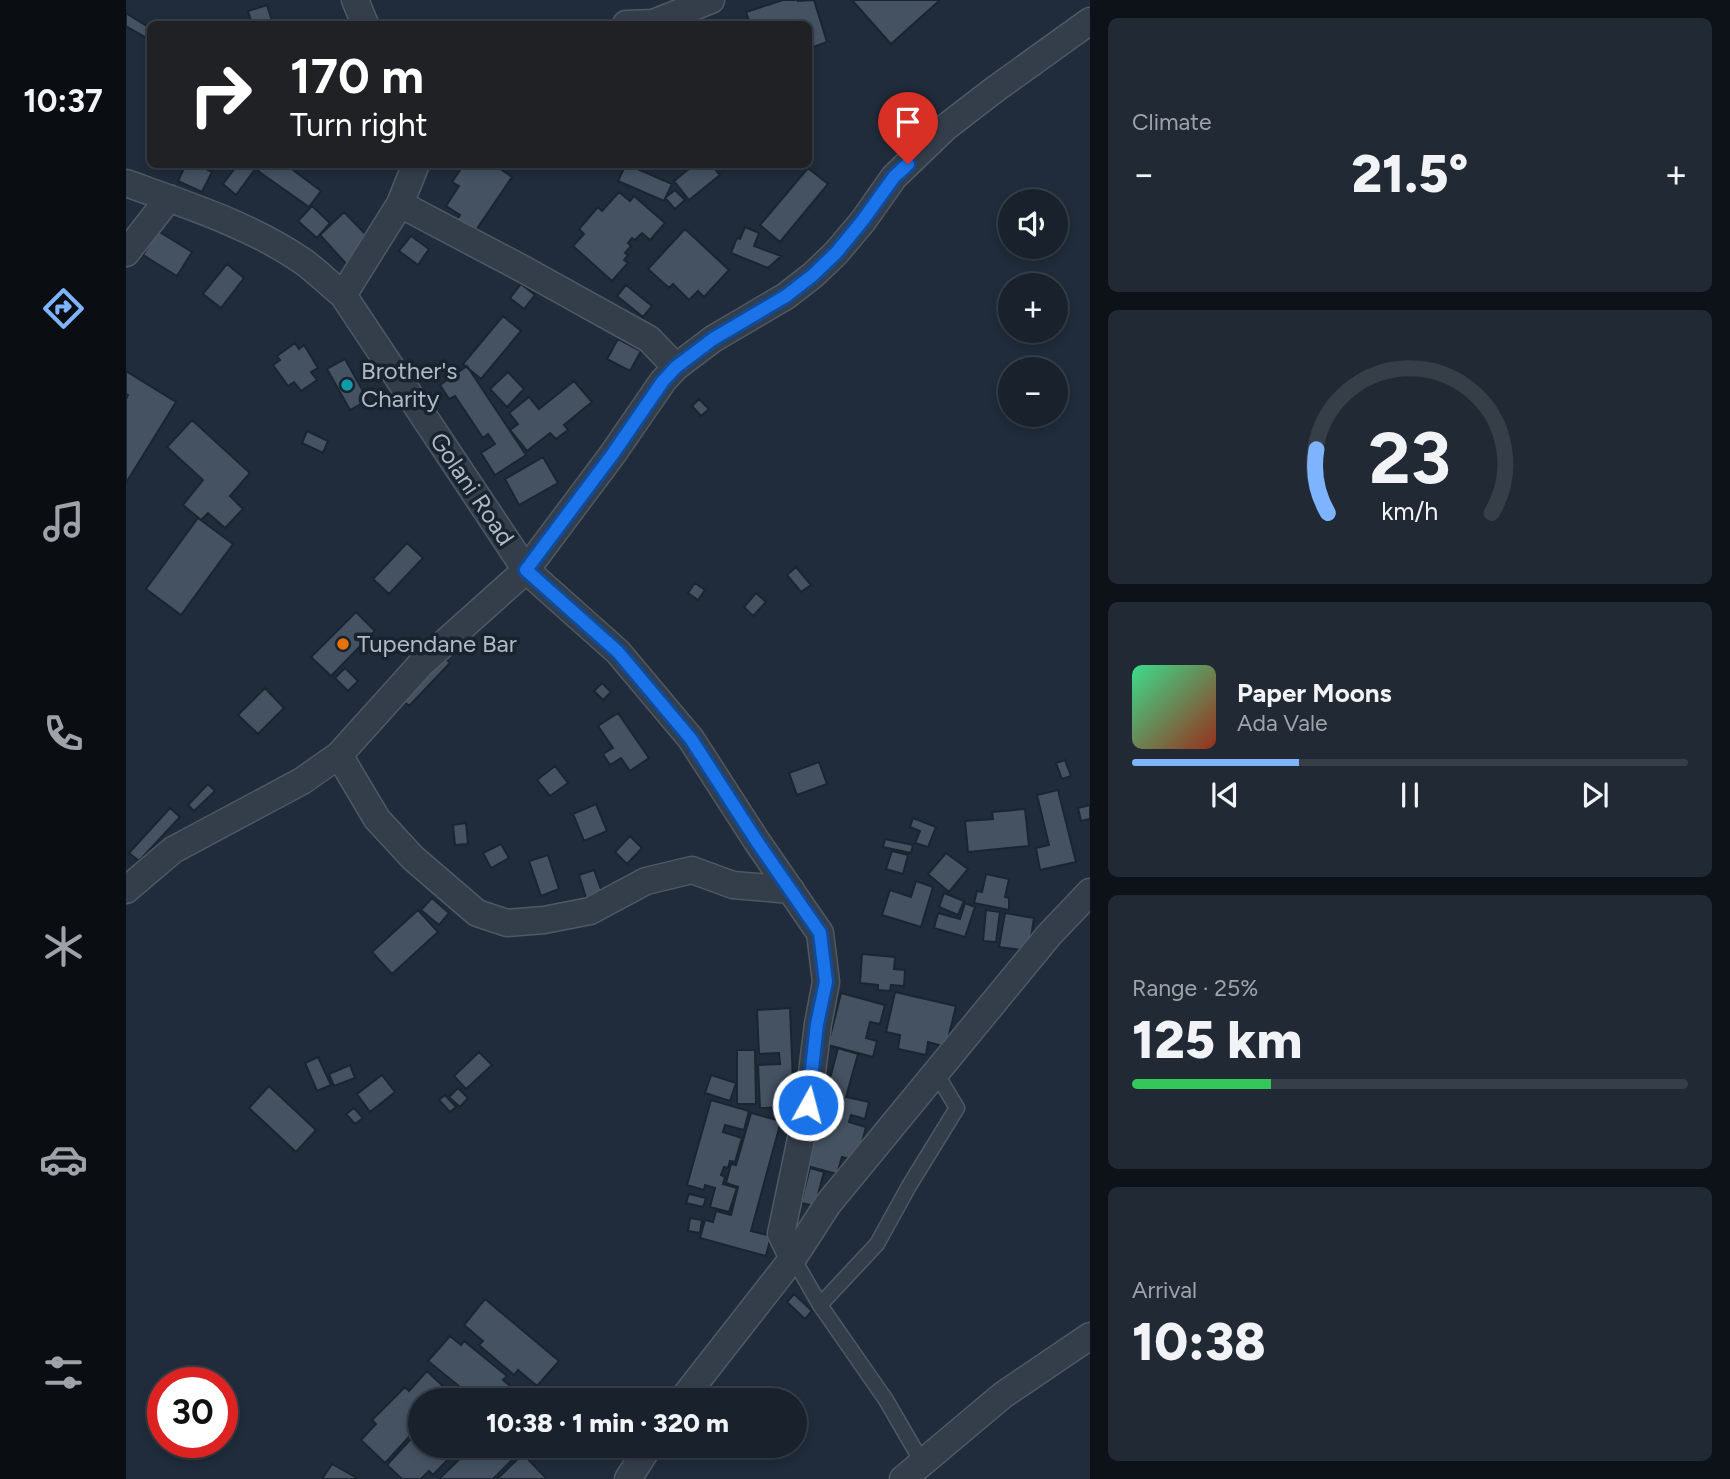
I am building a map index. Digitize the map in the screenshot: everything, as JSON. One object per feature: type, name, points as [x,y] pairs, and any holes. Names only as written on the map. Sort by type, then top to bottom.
[{"type":"street","points":[[355,0],[364,21]]},
{"type":"street","points":[[658,21],[711,0]]},
{"type":"street","points":[[126,890],[173,850],[302,781],[339,755],[421,664],[526,570],[612,455],[663,381],[676,367],[713,339],[786,296],[813,275],[836,253],[894,177],[946,127],[1090,21]]},
{"type":"street","points":[[343,295],[400,205],[414,168]]},
{"type":"street","name":"Golani Road","points":[[126,183],[267,239],[302,261],[343,295],[526,570],[618,652],[691,739],[820,933],[826,982],[817,1024],[808,1105],[781,1234],[793,1258]]},
{"type":"street","points":[[126,253],[169,198]]},
{"type":"street","points":[[400,205],[649,339],[676,367]]},
{"type":"street","points":[[339,755],[377,819],[413,858],[477,913],[507,923],[544,920],[590,911],[646,881],[692,870],[733,885],[791,890]]},
{"type":"street","points":[[691,1388],[793,1258],[828,1204],[1048,934],[1090,892]]},
{"type":"street","points":[[913,1470],[1003,1395],[1090,1336]]},
{"type":"street","points":[[628,1479],[641,1458]]},
{"type":"lane","points":[[820,1305],[877,1244],[957,1108],[936,1073]]},
{"type":"lane","points":[[793,1258],[820,1305],[886,1400],[913,1470]]},
{"type":"building","points":[[783,0],[814,0],[827,42],[812,48],[812,21],[749,21],[746,12]]},
{"type":"building","points":[[852,0],[940,0],[891,44]]},
{"type":"building","points":[[267,5],[272,21],[251,21],[248,11]]},
{"type":"building","points":[[126,13],[147,26],[147,38],[126,26]]},
{"type":"building","points":[[184,168],[204,168],[212,172],[202,192],[178,181]]},
{"type":"building","points":[[235,168],[256,168],[236,195],[223,184]]},
{"type":"building","points":[[260,168],[290,168],[321,191],[309,207],[258,171]]},
{"type":"building","points":[[461,168],[499,168],[512,177],[474,233],[456,221],[460,215],[446,206],[459,186],[452,182]]},
{"type":"building","points":[[624,168],[635,168],[672,184],[664,201],[618,181]]},
{"type":"building","points":[[690,168],[714,168],[720,175],[689,200],[674,181]]},
{"type":"building","points":[[808,168],[828,184],[780,242],[760,225]]},
{"type":"building","points":[[675,190],[685,200],[675,209],[665,198]]},
{"type":"building","points":[[619,192],[630,201],[634,196],[665,223],[650,240],[642,233],[635,240],[632,238],[628,243],[631,246],[625,253],[628,255],[624,260],[628,263],[612,281],[573,246],[584,234],[579,229],[598,207],[602,211]]},
{"type":"building","points":[[312,206],[330,223],[317,238],[298,221]]},
{"type":"building","points":[[344,212],[374,243],[349,267],[320,235]]},
{"type":"building","points":[[745,227],[759,233],[754,246],[781,256],[768,268],[731,253]]},
{"type":"building","points":[[685,229],[729,270],[704,297],[698,291],[689,300],[673,284],[669,288],[648,269]]},
{"type":"building","points":[[158,231],[192,252],[177,276],[143,255]]},
{"type":"building","points":[[411,236],[429,249],[418,265],[399,251]]},
{"type":"building","points":[[227,264],[244,278],[221,308],[203,294]]},
{"type":"building","points":[[521,284],[535,295],[524,309],[510,298]]},
{"type":"building","points":[[626,285],[652,306],[643,317],[617,296]]},
{"type":"building","points":[[503,316],[521,331],[481,379],[463,364]]},
{"type":"building","points":[[618,339],[641,351],[630,371],[607,359]]},
{"type":"building","points":[[295,343],[299,349],[304,345],[318,368],[311,372],[317,380],[301,391],[294,382],[288,386],[273,365],[280,360],[277,356]]},
{"type":"building","name":"Brother's Charity","points":[[345,359],[368,400],[350,410],[327,369]]},
{"type":"building","points":[[467,366],[526,455],[495,475],[481,453],[495,444],[488,434],[483,438],[455,396],[449,399],[440,385]]},
{"type":"building","points":[[126,371],[176,402],[126,483],[128,395]]},
{"type":"building","points":[[508,372],[524,389],[507,407],[490,389]]},
{"type":"building","points":[[574,381],[592,402],[564,425],[568,430],[556,439],[550,433],[527,451],[510,430],[518,424],[509,413],[529,397],[539,409]]},
{"type":"building","points":[[699,399],[709,409],[701,416],[692,406]]},
{"type":"building","points":[[192,420],[250,473],[230,496],[243,509],[225,528],[208,513],[201,520],[183,505],[203,480],[167,447]]},
{"type":"building","points":[[307,431],[328,441],[323,453],[302,443]]},
{"type":"building","points":[[543,457],[558,483],[519,505],[505,479]]},
{"type":"building","points":[[198,518],[233,544],[181,615],[146,589]]},
{"type":"building","points":[[407,543],[423,558],[389,594],[373,579]]},
{"type":"building","points":[[796,567],[811,585],[801,592],[787,575]]},
{"type":"building","points":[[695,583],[705,590],[698,600],[688,593]]},
{"type":"building","points":[[756,593],[766,602],[753,616],[744,607]]},
{"type":"building","name":"Tupendane Bar","points":[[356,612],[375,631],[331,676],[311,657]]},
{"type":"building","points":[[440,653],[450,663],[409,706],[399,697]]},
{"type":"building","points":[[345,668],[358,681],[348,691],[335,678]]},
{"type":"building","points":[[602,683],[611,692],[603,700],[594,691]]},
{"type":"building","points":[[265,688],[284,708],[258,734],[238,715]]},
{"type":"building","points":[[618,713],[649,758],[630,771],[621,758],[610,765],[603,754],[613,748],[598,726]]},
{"type":"building","points":[[1065,760],[1071,776],[1062,779],[1056,763]]},
{"type":"building","points":[[819,762],[827,784],[797,795],[789,773]]},
{"type":"building","points":[[555,766],[568,783],[550,796],[537,780]]},
{"type":"building","points":[[208,784],[215,791],[194,811],[188,805]]},
{"type":"building","points":[[1058,790],[1076,862],[1040,870],[1036,848],[1049,845],[1037,795]]},
{"type":"building","points":[[596,804],[607,831],[584,841],[573,814]]},
{"type":"building","points":[[1090,805],[1090,819],[1081,821],[1078,808]]},
{"type":"building","points":[[170,808],[180,817],[139,861],[129,853]]},
{"type":"building","points":[[1025,809],[1029,846],[968,852],[965,821],[993,819],[992,812]]},
{"type":"building","points":[[913,818],[936,827],[928,847],[915,843],[920,831],[910,827]]},
{"type":"building","points":[[466,823],[468,844],[455,845],[453,825]]},
{"type":"building","points":[[630,836],[642,848],[627,864],[615,852]]},
{"type":"building","points":[[885,839],[913,845],[911,853],[883,847]]},
{"type":"building","points":[[501,844],[509,858],[491,868],[483,853]]},
{"type":"building","points":[[892,851],[908,855],[903,874],[886,869]]},
{"type":"building","points":[[946,853],[968,869],[949,892],[928,874]]},
{"type":"building","points":[[548,855],[559,889],[541,896],[529,861]]},
{"type":"building","points":[[594,870],[602,892],[586,898],[579,875]]},
{"type":"building","points":[[986,874],[1009,879],[1005,897],[1009,898],[1009,910],[974,903],[977,891],[982,892]]},
{"type":"building","points":[[916,881],[933,887],[921,927],[882,915],[890,890],[911,897]]},
{"type":"building","points":[[944,893],[964,901],[958,915],[939,907]]},
{"type":"building","points":[[432,898],[449,913],[439,925],[421,910]]},
{"type":"building","points":[[965,903],[975,907],[965,937],[934,928],[938,913],[960,919]]},
{"type":"building","points":[[418,910],[438,932],[392,974],[372,952]]},
{"type":"building","points":[[986,910],[1000,912],[996,942],[983,941]]},
{"type":"building","points":[[1005,913],[1034,918],[1029,951],[999,947]]},
{"type":"building","points":[[862,954],[895,957],[894,969],[905,970],[904,986],[891,985],[890,991],[878,990],[878,985],[860,983]]},
{"type":"building","points":[[895,992],[956,1006],[946,1047],[928,1042],[926,1055],[898,1049],[900,1035],[886,1032]]},
{"type":"building","points":[[841,993],[885,1005],[880,1024],[870,1022],[866,1038],[877,1041],[873,1057],[828,1045]]},
{"type":"building","points":[[790,1008],[794,1107],[760,1108],[758,1065],[780,1064],[779,1053],[759,1054],[757,1010]]},
{"type":"building","points":[[838,1048],[858,1054],[846,1097],[869,1102],[865,1119],[851,1115],[849,1122],[866,1127],[857,1161],[842,1157],[837,1174],[807,1166]]},
{"type":"building","points":[[737,1050],[755,1050],[756,1104],[737,1104]]},
{"type":"building","points":[[479,1052],[492,1065],[466,1089],[454,1076]]},
{"type":"building","points":[[318,1057],[331,1085],[317,1091],[305,1063]]},
{"type":"building","points":[[350,1065],[355,1078],[334,1086],[329,1074]]},
{"type":"building","points":[[382,1075],[395,1092],[370,1112],[357,1094]]},
{"type":"building","points":[[711,1075],[736,1083],[730,1101],[705,1093]]},
{"type":"building","points":[[269,1086],[316,1130],[296,1152],[249,1108]]},
{"type":"building","points":[[458,1088],[468,1098],[460,1107],[449,1097]]},
{"type":"building","points":[[445,1095],[456,1107],[450,1112],[439,1100]]},
{"type":"building","points":[[711,1100],[749,1111],[744,1130],[725,1125],[723,1132],[742,1138],[735,1162],[730,1161],[728,1168],[724,1167],[721,1175],[725,1177],[723,1184],[737,1188],[729,1212],[710,1207],[715,1188],[705,1185],[704,1190],[687,1185]]},
{"type":"building","points":[[354,1108],[363,1118],[355,1124],[346,1114]]},
{"type":"building","points":[[751,1113],[781,1121],[751,1231],[771,1236],[766,1256],[700,1238],[705,1220],[713,1222],[716,1211],[731,1215],[738,1187],[726,1183],[731,1164],[736,1165]]},
{"type":"building","points":[[810,1168],[824,1172],[815,1206],[801,1203]]},
{"type":"building","points":[[689,1194],[706,1198],[703,1207],[686,1203]]},
{"type":"building","points":[[690,1218],[702,1220],[700,1233],[688,1231]]},
{"type":"building","points":[[794,1294],[812,1311],[805,1319],[787,1302]]},
{"type":"building","points":[[485,1299],[559,1361],[537,1386],[518,1370],[514,1375],[479,1345],[483,1341],[464,1325]]},
{"type":"building","points":[[450,1336],[461,1345],[464,1341],[507,1376],[503,1380],[513,1388],[461,1388],[428,1361]]},
{"type":"building","points":[[427,1371],[445,1388],[412,1388]]},
{"type":"building","points":[[405,1387],[408,1390],[408,1438],[385,1463],[361,1440],[376,1424],[372,1420]]},
{"type":"building","points":[[408,1442],[408,1458],[449,1458],[433,1475],[429,1471],[421,1479],[402,1479],[387,1465]]},
{"type":"building","points":[[461,1458],[514,1458],[493,1479],[439,1479]]},
{"type":"building","points":[[519,1458],[527,1458],[546,1478],[545,1479],[497,1479]]},
{"type":"building","points":[[332,1464],[359,1479],[322,1479]]},
{"type":"place","name":"Brother's Charity","points":[[347,385]]},
{"type":"place","name":"Tupendane Bar","points":[[343,644]]},
{"type":"route","points":[[808,1105],[817,1024],[826,982],[820,933],[691,739],[618,652],[526,570],[612,455],[663,381],[676,367],[713,339],[786,296],[813,275],[836,253],[894,177],[908,164]]}]
